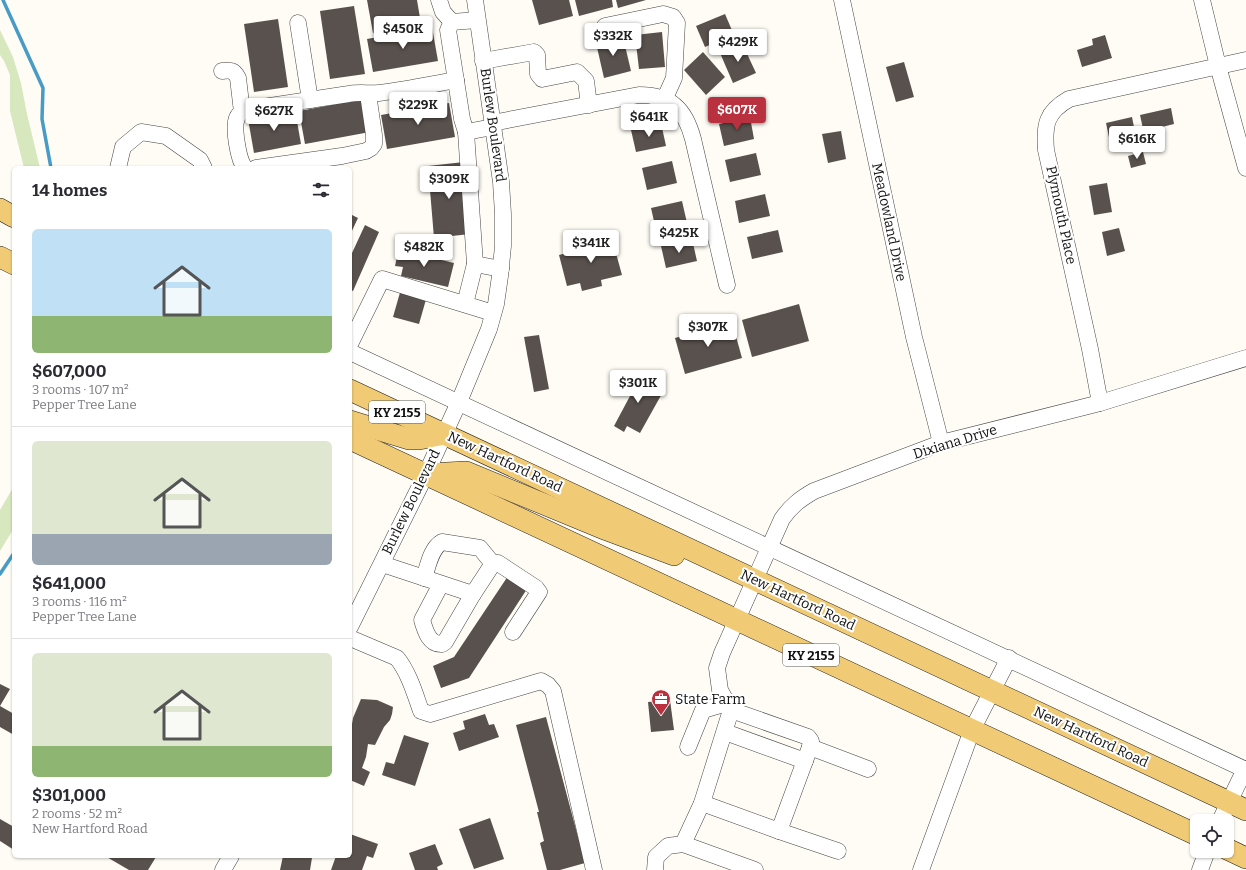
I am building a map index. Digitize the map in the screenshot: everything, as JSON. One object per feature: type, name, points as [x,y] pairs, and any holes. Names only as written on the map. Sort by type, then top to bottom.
[{"type":"main road","points":[[0,209],[12,216]]},
{"type":"main road","points":[[0,257],[12,263]]},
{"type":"main road","name":"New Hartford Road","points":[[352,391],[1238,806]]},
{"type":"main road","points":[[352,422],[409,439],[419,439],[444,434]]},
{"type":"main road","name":"KY 2155","points":[[352,440],[1190,832]]},
{"type":"main road","points":[[426,474],[452,471],[466,472],[656,549],[708,567],[755,580]]},
{"type":"main road","points":[[1234,852],[1246,858]]},
{"type":"street","points":[[439,0],[443,12],[452,22]]},
{"type":"street","name":"Burlew Boulevard","points":[[352,623],[426,474],[475,365],[493,313],[501,269],[504,214],[501,182],[475,0]]},
{"type":"street","name":"Meadowland Drive","points":[[842,0],[914,337],[941,443]]},
{"type":"street","points":[[1202,0],[1218,66],[1246,168]]},
{"type":"street","points":[[605,26],[663,14],[673,17],[677,23],[674,78],[665,98]]},
{"type":"street","points":[[452,22],[478,20]]},
{"type":"street","points":[[452,22],[448,30],[462,119],[466,132],[475,264],[465,304]]},
{"type":"street","points":[[298,23],[310,100]]},
{"type":"street","points":[[483,61],[534,52],[537,55],[538,74],[542,79],[577,72],[586,81],[589,104]]},
{"type":"street","name":"Plymouth Place","points":[[1100,403],[1090,349],[1046,150],[1046,122],[1051,112],[1069,99],[1246,60]]},
{"type":"street","points":[[222,71],[230,70],[236,74],[238,78],[242,112]]},
{"type":"street","points":[[244,166],[239,157],[236,132],[237,118],[242,112],[250,109],[361,92],[368,94],[456,80]]},
{"type":"street","points":[[270,166],[342,156],[366,151],[371,148],[374,144],[374,135],[368,94]]},
{"type":"street","points":[[466,132],[589,104],[639,95],[652,95],[665,98],[676,105],[690,126],[727,285]]},
{"type":"street","points":[[118,166],[123,147],[141,132],[166,136],[200,160],[203,166]]},
{"type":"street","points":[[475,264],[501,269]]},
{"type":"street","points":[[352,340],[382,280],[493,313]]},
{"type":"street","points":[[352,353],[1245,769],[1238,806],[1228,814]]},
{"type":"street","name":"Dixiana Drive","points":[[729,706],[720,690],[717,668],[722,653],[782,519],[790,508],[800,499],[814,491],[941,443],[1100,403],[1246,358]]},
{"type":"street","points":[[424,578],[435,549],[438,544],[442,542],[480,548],[493,564]]},
{"type":"street","points":[[493,564],[498,563],[536,588],[539,592],[514,632]]},
{"type":"street","points":[[382,564],[473,594]]},
{"type":"street","points":[[441,584],[422,620],[429,638],[434,643],[442,644],[445,642],[473,594],[493,564]]},
{"type":"street","points":[[352,639],[397,658],[411,684],[422,711],[430,714],[541,681],[548,685],[553,691],[594,870]]},
{"type":"street","points":[[921,870],[972,730],[1009,658]]},
{"type":"street","points":[[683,844],[702,803],[725,732],[729,706]]},
{"type":"street","points":[[688,747],[703,710],[729,706],[808,737],[811,741],[807,754],[779,831]]},
{"type":"street","points":[[725,732],[868,769]]},
{"type":"street","points":[[702,803],[838,851]]},
{"type":"street","points":[[655,870],[656,857],[668,846],[683,844],[755,870]]},
{"type":"street","points":[[223,870],[230,858]]},
{"type":"street","points":[[1200,870],[1204,858]]},
{"type":"green space","points":[[0,30],[13,57],[21,83],[40,166],[24,166],[10,111],[10,75],[0,55]]},
{"type":"green space","points":[[12,489],[12,531],[0,551],[0,510]]},
{"type":"building","points":[[367,0],[417,0],[421,24],[373,33]]},
{"type":"building","points":[[532,0],[569,0],[573,16],[539,25]]},
{"type":"building","points":[[575,0],[612,0],[613,7],[579,16]]},
{"type":"building","points":[[616,0],[646,0],[618,8]]},
{"type":"building","points":[[354,6],[365,74],[330,79],[320,11]]},
{"type":"building","points":[[725,14],[734,35],[705,47],[696,26]]},
{"type":"building","points":[[278,19],[288,87],[254,92],[244,24]]},
{"type":"building","points":[[432,27],[438,61],[373,72],[367,39]]},
{"type":"building","points":[[662,32],[665,67],[639,69],[635,35]]},
{"type":"building","points":[[1105,35],[1112,58],[1082,67],[1077,50],[1093,45],[1092,39]]},
{"type":"building","points":[[623,37],[631,71],[604,78],[596,43]]},
{"type":"building","points":[[742,43],[756,73],[733,83],[720,53]]},
{"type":"building","points":[[703,52],[725,77],[706,95],[684,70]]},
{"type":"building","points":[[904,62],[914,97],[896,102],[886,67]]},
{"type":"building","points":[[364,99],[370,132],[305,144],[299,111]]},
{"type":"building","points":[[449,103],[455,137],[387,149],[381,115]]},
{"type":"building","points":[[1171,108],[1174,124],[1158,128],[1159,134],[1145,138],[1140,115]]},
{"type":"building","points":[[295,110],[301,144],[254,153],[248,119]]},
{"type":"building","points":[[750,117],[754,139],[724,146],[719,124]]},
{"type":"building","points":[[1132,117],[1136,137],[1128,139],[1130,148],[1112,152],[1106,123]]},
{"type":"building","points":[[661,123],[666,146],[636,152],[631,130]]},
{"type":"building","points":[[841,131],[846,159],[828,163],[822,134]]},
{"type":"building","points":[[1143,152],[1146,164],[1131,168],[1128,156]]},
{"type":"building","points":[[756,153],[761,175],[730,182],[725,160]]},
{"type":"building","points":[[672,161],[677,183],[647,190],[642,168]]},
{"type":"building","points":[[464,162],[470,234],[434,238],[428,166]]},
{"type":"building","points":[[1107,183],[1112,212],[1094,215],[1089,186]]},
{"type":"building","points":[[765,194],[770,216],[739,223],[735,201]]},
{"type":"building","points":[[682,201],[687,223],[656,230],[651,208]]},
{"type":"building","points":[[352,215],[358,218],[352,231]]},
{"type":"building","points":[[365,225],[379,232],[353,291],[352,291],[352,253]]},
{"type":"building","points":[[1119,228],[1125,251],[1107,256],[1102,232]]},
{"type":"building","points":[[778,230],[783,252],[752,259],[747,237]]},
{"type":"building","points":[[611,235],[622,275],[601,280],[602,286],[582,291],[580,283],[567,286],[559,255],[588,247],[586,241]]},
{"type":"building","points":[[692,239],[697,261],[666,268],[661,246]]},
{"type":"building","points":[[399,248],[430,255],[429,257],[454,263],[448,287],[401,276],[403,267],[395,266]]},
{"type":"building","points":[[401,289],[427,296],[419,324],[393,317]]},
{"type":"building","points":[[799,304],[809,341],[752,357],[742,320]]},
{"type":"building","points":[[732,322],[742,358],[685,374],[675,338]]},
{"type":"building","points":[[539,335],[549,389],[534,392],[524,337]]},
{"type":"building","points":[[639,376],[664,390],[640,433],[627,426],[624,432],[614,426],[630,396],[622,391],[628,380],[635,384]]},
{"type":"building","points":[[508,576],[527,589],[469,678],[441,688],[433,666],[454,657]]},
{"type":"building","points":[[0,684],[10,689],[0,706]]},
{"type":"building","points":[[361,699],[377,700],[393,707],[390,720],[384,727],[375,745],[368,744],[366,757],[362,768],[370,772],[364,786],[352,781],[353,718]]},
{"type":"building","name":"State Farm","points":[[670,700],[674,730],[651,732],[648,702]]},
{"type":"building","points":[[0,706],[12,713],[12,734],[0,727]]},
{"type":"building","points":[[485,714],[489,725],[494,724],[499,737],[459,751],[453,733],[465,729],[463,721]]},
{"type":"building","points":[[546,717],[585,863],[560,870],[547,870],[540,843],[544,841],[537,812],[539,812],[516,725]]},
{"type":"building","points":[[404,735],[429,743],[415,786],[382,775],[386,762],[394,764]]},
{"type":"building","points":[[490,818],[504,859],[474,869],[459,829]]},
{"type":"building","points":[[0,819],[12,826],[12,849],[0,841]]},
{"type":"building","points":[[352,835],[378,844],[373,858],[367,856],[362,870],[331,870],[335,858],[352,858]]},
{"type":"building","points":[[435,844],[443,864],[437,867],[438,870],[415,870],[409,853]]},
{"type":"building","points":[[108,858],[155,858],[148,870],[129,870]]},
{"type":"building","points":[[283,858],[312,858],[310,870],[280,870]]},
{"type":"waterway","points":[[3,0],[43,88],[42,119],[51,166]]},
{"type":"waterway","points":[[0,574],[12,556]]},
{"type":"place","name":"State Farm","points":[[661,716]]}]
